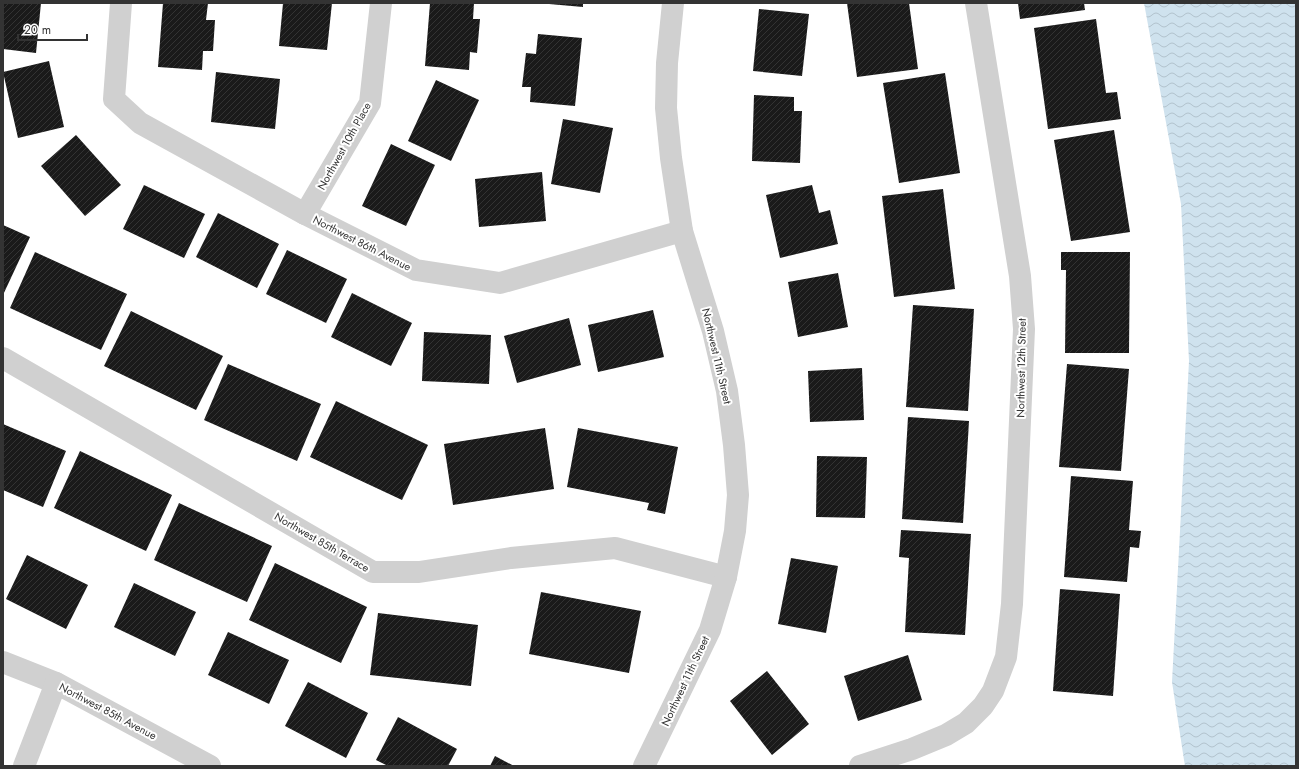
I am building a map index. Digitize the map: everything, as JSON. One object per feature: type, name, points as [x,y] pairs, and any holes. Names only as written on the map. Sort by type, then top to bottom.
[{"type":"street","name":"Northwest 86th Avenue","points":[[121,3],[114,99],[140,123],[305,214],[416,270],[500,283],[682,231]]},
{"type":"street","name":"Northwest 10th Place","points":[[305,214],[370,103],[381,3]]},
{"type":"street","name":"Northwest 11th Street","points":[[650,764],[710,630],[726,577],[735,531],[738,495],[734,445],[727,391],[713,331],[682,231],[670,158],[666,108],[667,63],[673,3]]},
{"type":"street","name":"Northwest 12th Street","points":[[860,766],[912,749],[946,735],[966,723],[983,706],[993,691],[1006,657],[1012,604],[1024,329],[1020,276],[976,3]]},
{"type":"street","name":"Northwest 85th Terrace","points":[[3,358],[373,572],[419,572],[511,558],[614,548],[726,577]]},
{"type":"street","name":"Northwest 85th Avenue","points":[[3,662],[56,683],[210,766]]},
{"type":"street","points":[[24,766],[56,683]]},
{"type":"water","points":[[1144,3],[1296,3],[1296,766],[1185,766],[1172,682],[1189,361],[1181,204]]},
{"type":"building","points":[[3,3],[41,3],[36,53],[3,49]]},
{"type":"building","points":[[163,3],[208,3],[206,20],[215,20],[213,51],[203,51],[202,70],[158,67]]},
{"type":"building","points":[[283,3],[332,3],[327,50],[279,46]]},
{"type":"building","points":[[430,3],[474,3],[473,19],[480,19],[477,53],[470,52],[469,70],[425,66]]},
{"type":"building","points":[[583,3],[583,7],[549,4]]},
{"type":"building","points":[[847,3],[909,3],[918,69],[857,77]]},
{"type":"building","points":[[1018,3],[1084,3],[1085,10],[1020,19]]},
{"type":"building","points":[[759,9],[809,14],[802,76],[753,71]]},
{"type":"building","points":[[1096,19],[1106,93],[1117,92],[1121,119],[1048,129],[1034,28]]},
{"type":"building","points":[[538,34],[582,38],[575,106],[530,102],[531,87],[522,87],[526,53],[536,54]]},
{"type":"building","points":[[49,61],[64,127],[18,138],[3,72]]},
{"type":"building","points":[[216,72],[280,79],[275,129],[211,122]]},
{"type":"building","points":[[945,73],[960,173],[899,183],[883,83]]},
{"type":"building","points":[[436,80],[479,100],[451,161],[408,141]]},
{"type":"building","points":[[754,95],[794,97],[794,111],[802,111],[800,163],[752,161]]},
{"type":"building","points":[[563,119],[613,128],[600,193],[551,184]]},
{"type":"building","points":[[1114,130],[1130,232],[1071,241],[1054,140]]},
{"type":"building","points":[[76,135],[121,185],[85,216],[41,166]]},
{"type":"building","points":[[391,144],[435,165],[406,226],[362,206]]},
{"type":"building","points":[[542,172],[546,221],[479,227],[475,179]]},
{"type":"building","points":[[144,185],[205,214],[184,258],[123,229]]},
{"type":"building","points":[[812,185],[819,213],[830,210],[838,244],[780,258],[766,195]]},
{"type":"building","points":[[943,189],[955,289],[894,297],[882,196]]},
{"type":"building","points":[[218,213],[279,244],[257,288],[196,257]]},
{"type":"building","points":[[3,225],[30,237],[3,295]]},
{"type":"building","points":[[287,250],[347,279],[326,323],[266,294]]},
{"type":"building","points":[[35,252],[127,294],[101,350],[10,308]]},
{"type":"building","points":[[1061,252],[1130,252],[1129,353],[1065,353],[1066,270],[1061,270]]},
{"type":"building","points":[[838,273],[848,327],[798,337],[788,282]]},
{"type":"building","points":[[352,293],[412,323],[391,366],[331,337]]},
{"type":"building","points":[[913,305],[974,309],[968,411],[906,407]]},
{"type":"building","points":[[653,310],[664,357],[598,372],[588,325]]},
{"type":"building","points":[[131,311],[223,356],[196,410],[104,366]]},
{"type":"building","points":[[569,318],[581,365],[517,383],[504,336]]},
{"type":"building","points":[[424,332],[491,335],[489,384],[422,381]]},
{"type":"building","points":[[228,364],[321,404],[297,461],[204,420]]},
{"type":"building","points":[[1067,364],[1129,369],[1121,471],[1059,467]]},
{"type":"building","points":[[862,368],[864,420],[810,422],[808,371]]},
{"type":"building","points":[[336,401],[428,445],[402,500],[310,457]]},
{"type":"building","points":[[908,417],[969,421],[963,523],[902,519]]},
{"type":"building","points":[[3,424],[66,451],[43,507],[3,490]]},
{"type":"building","points":[[545,428],[554,489],[453,505],[444,444]]},
{"type":"building","points":[[578,428],[678,447],[665,514],[647,510],[649,503],[567,487]]},
{"type":"building","points":[[80,451],[172,495],[146,551],[54,508]]},
{"type":"building","points":[[817,456],[867,457],[865,518],[816,517]]},
{"type":"building","points":[[1071,476],[1133,481],[1129,530],[1141,531],[1139,548],[1130,547],[1127,582],[1064,577]]},
{"type":"building","points":[[179,503],[272,546],[247,602],[154,560]]},
{"type":"building","points":[[901,530],[971,534],[965,635],[905,632],[909,558],[899,557]]},
{"type":"building","points":[[27,555],[88,585],[66,629],[6,599]]},
{"type":"building","points":[[791,558],[838,566],[826,633],[778,624]]},
{"type":"building","points":[[275,563],[367,607],[341,663],[249,620]]},
{"type":"building","points":[[134,583],[196,612],[175,656],[114,627]]},
{"type":"building","points":[[1060,589],[1120,594],[1113,696],[1053,691]]},
{"type":"building","points":[[541,592],[641,611],[629,673],[529,654]]},
{"type":"building","points":[[378,613],[478,625],[471,686],[370,675]]},
{"type":"building","points":[[228,632],[289,660],[269,704],[208,675]]},
{"type":"building","points":[[908,655],[922,700],[858,721],[844,676]]},
{"type":"building","points":[[767,671],[809,724],[772,755],[730,701]]},
{"type":"building","points":[[308,682],[368,713],[346,758],[285,726]]},
{"type":"building","points":[[398,717],[457,749],[448,766],[388,766],[376,760]]},
{"type":"building","points":[[495,756],[514,766],[490,766]]}]
